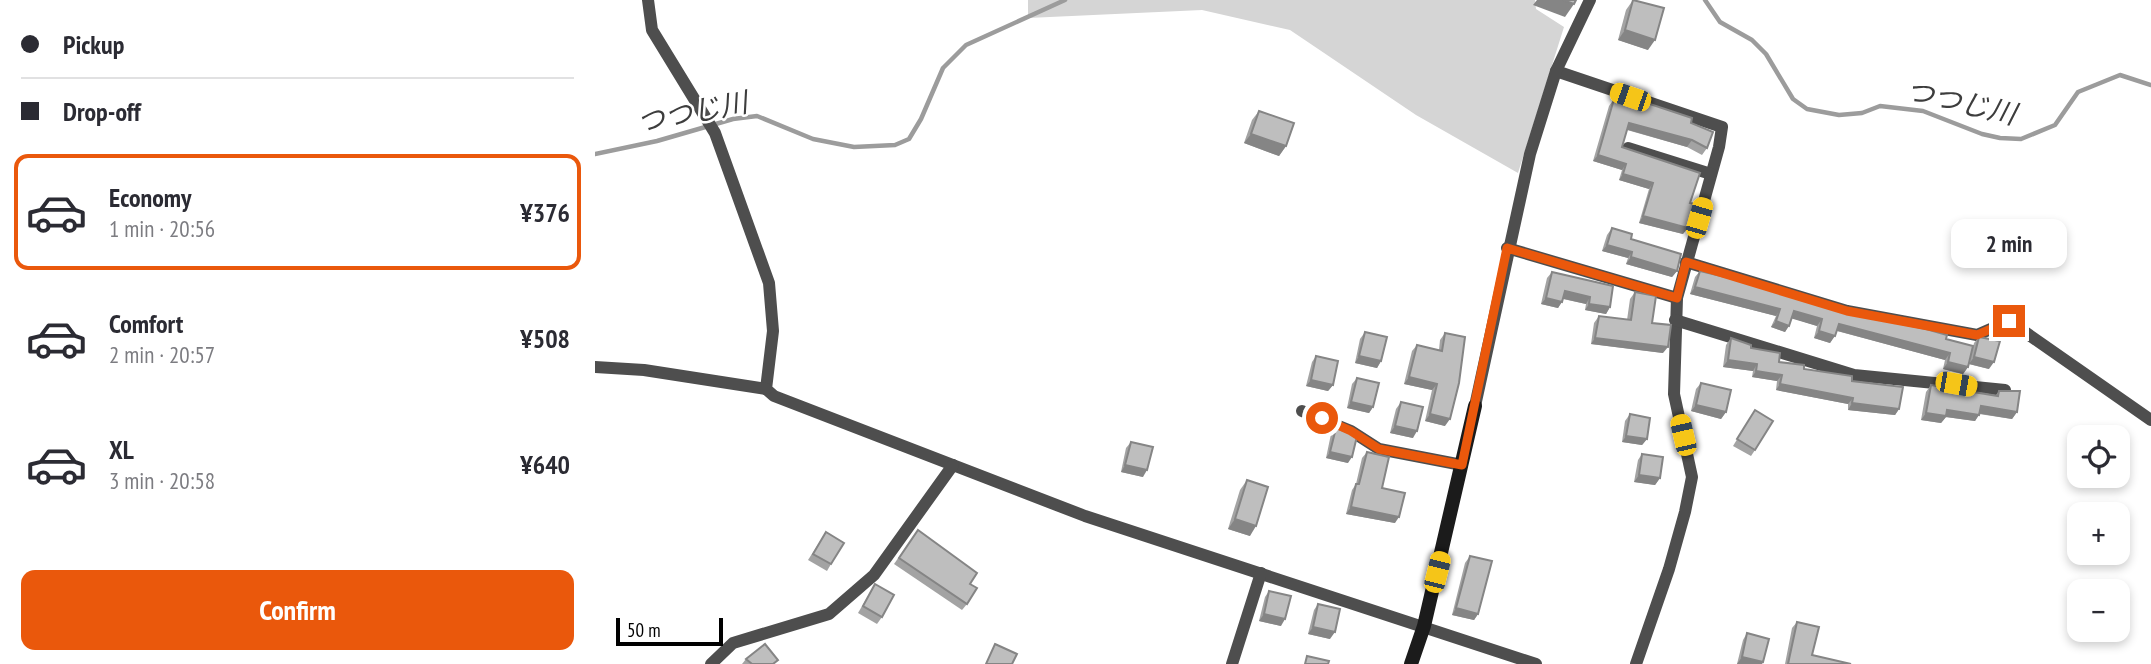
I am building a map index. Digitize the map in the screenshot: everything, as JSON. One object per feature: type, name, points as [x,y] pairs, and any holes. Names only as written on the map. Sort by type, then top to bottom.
[{"type":"street","points":[[648,0],[652,30],[715,133],[769,284],[773,331],[766,389]]},
{"type":"street","points":[[1411,664],[1424,626],[1462,465],[1507,248],[1530,154],[1556,71],[1590,0]]},
{"type":"street","points":[[1556,71],[1722,127],[1719,147],[1677,298],[1675,320],[1674,394],[1692,477],[1669,569],[1636,664]]},
{"type":"street","points":[[1628,149],[1711,174]]},
{"type":"street","points":[[1507,248],[1677,298]]},
{"type":"street","points":[[1686,262],[1847,311],[1977,335],[2009,321],[2151,420]]},
{"type":"street","points":[[1675,320],[1854,375],[2005,390]]},
{"type":"street","points":[[595,367],[643,370],[766,389],[787,401],[1085,516],[1536,664]]},
{"type":"street","points":[[1302,411],[1351,431],[1379,449],[1462,465]]},
{"type":"street","points":[[711,664],[733,643],[829,614],[874,575],[953,465]]},
{"type":"street","points":[[1232,664],[1261,573]]},
{"type":"shaded area","points":[[1028,0],[1535,0],[1536,9],[1564,27],[1518,173],[1416,115],[1290,30],[1202,10],[1028,18]]},
{"type":"building","points":[[1633,0],[1664,8],[1655,40],[1625,30]]},
{"type":"building","points":[[1614,99],[1645,109],[1647,103],[1692,118],[1691,123],[1713,132],[1707,148],[1692,140],[1629,123],[1622,147],[1700,173],[1690,203],[1695,204],[1688,228],[1643,216],[1653,183],[1623,174],[1626,164],[1598,155]]},
{"type":"building","points":[[1259,111],[1294,123],[1286,146],[1251,134]]},
{"type":"building","points":[[1612,228],[1632,234],[1631,239],[1681,254],[1677,271],[1631,257],[1632,252],[1607,245]]},
{"type":"building","points":[[1700,271],[1755,284],[1849,313],[1947,335],[1946,339],[1973,346],[1968,367],[1948,362],[1950,353],[1839,324],[1835,336],[1819,331],[1822,319],[1794,311],[1789,326],[1776,321],[1780,309],[1695,287]]},
{"type":"building","points":[[1552,272],[1613,286],[1610,307],[1589,304],[1590,297],[1565,291],[1562,302],[1546,298]]},
{"type":"building","points":[[1635,292],[1656,296],[1652,323],[1671,325],[1668,347],[1595,338],[1599,316],[1631,320]]},
{"type":"building","points":[[1365,332],[1387,337],[1381,361],[1359,356]]},
{"type":"building","points":[[1445,333],[1465,337],[1459,383],[1450,419],[1430,414],[1437,384],[1409,377],[1417,345],[1442,351]]},
{"type":"building","points":[[1979,337],[2000,341],[1994,362],[1974,357]]},
{"type":"building","points":[[1731,338],[1751,345],[1751,348],[1780,353],[1779,362],[1804,365],[1804,369],[1852,376],[1852,381],[1903,387],[1899,409],[1852,403],[1853,398],[1780,384],[1782,375],[1756,371],[1757,364],[1728,360]]},
{"type":"building","points":[[1316,356],[1338,361],[1333,385],[1311,380]]},
{"type":"building","points":[[1357,378],[1379,383],[1373,407],[1351,402]]},
{"type":"building","points":[[1701,383],[1731,390],[1726,412],[1696,405]]},
{"type":"building","points":[[1931,385],[1998,396],[1999,391],[2020,391],[2017,412],[1981,406],[1979,415],[1947,410],[1946,416],[1926,413]]},
{"type":"building","points":[[1401,402],[1423,407],[1417,431],[1395,426]]},
{"type":"building","points":[[1755,410],[1773,421],[1755,450],[1737,439]]},
{"type":"building","points":[[1630,414],[1650,418],[1647,439],[1626,436]]},
{"type":"building","points":[[1336,428],[1357,436],[1352,457],[1330,452]]},
{"type":"building","points":[[1131,442],[1153,447],[1147,470],[1125,465]]},
{"type":"building","points":[[1367,452],[1389,457],[1382,488],[1405,493],[1399,517],[1351,507]]},
{"type":"building","points":[[1642,454],[1663,457],[1660,478],[1639,475]]},
{"type":"building","points":[[1247,480],[1268,487],[1256,526],[1235,519]]},
{"type":"building","points":[[918,530],[977,573],[970,584],[977,588],[967,604],[899,558]]},
{"type":"building","points":[[826,532],[844,543],[831,564],[813,554]]},
{"type":"building","points":[[1470,556],[1492,561],[1478,614],[1456,608]]},
{"type":"building","points":[[875,584],[894,595],[882,617],[863,606]]},
{"type":"building","points":[[1269,591],[1291,596],[1285,619],[1264,614]]},
{"type":"building","points":[[1318,604],[1340,609],[1335,632],[1313,627]]},
{"type":"building","points":[[1797,622],[1819,627],[1812,655],[1851,664],[1788,664]]},
{"type":"building","points":[[1747,633],[1769,639],[1763,662],[1742,657]]},
{"type":"building","points":[[765,644],[778,660],[773,664],[752,664],[746,659]]},
{"type":"building","points":[[995,644],[1017,654],[1012,664],[986,664]]},
{"type":"building","points":[[1307,656],[1329,661],[1328,664],[1305,664]]},
{"type":"waterway","name":"つつじ川","points":[[595,154],[657,141],[733,119],[757,116],[813,139],[854,147],[895,145],[909,139],[921,119],[943,68],[966,45],[1065,0]]},
{"type":"waterway","name":"つつじ川","points":[[1705,0],[1720,22],[1752,40],[1766,54],[1793,99],[1807,109],[1839,115],[1862,113],[1880,106],[1923,111],[1982,134],[2021,139],[2055,125],[2078,92],[2120,75],[2151,85]]},
{"type":"route","points":[[1322,418],[1351,431],[1379,449],[1462,465],[1507,248],[1677,298],[1686,262],[1847,311],[1977,335],[2009,321]]}]
